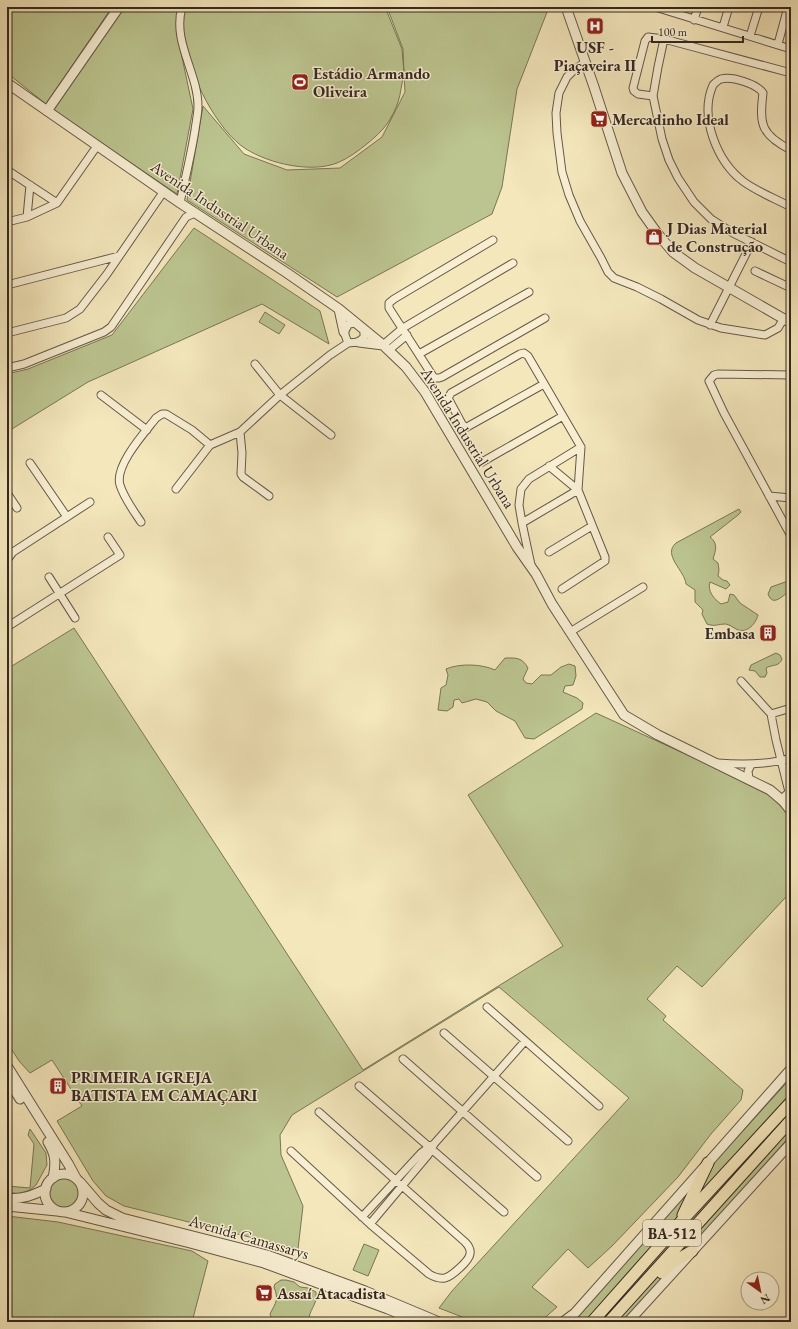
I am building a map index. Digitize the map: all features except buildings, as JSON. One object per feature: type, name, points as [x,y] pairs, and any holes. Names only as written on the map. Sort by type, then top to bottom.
[{"type":"main road","name":"BA-512","points":[[592,1322],[677,1226],[791,1102]]},
{"type":"main road","name":"BA-512","points":[[609,1322],[791,1120]]},
{"type":"main road","points":[[677,1226],[708,1163]]},
{"type":"main road","points":[[625,1304],[646,1290],[672,1263],[692,1251]]},
{"type":"street","points":[[47,111],[118,7]]},
{"type":"street","points":[[182,7],[180,26],[182,47],[197,94],[198,108],[183,204],[186,217]]},
{"type":"street","points":[[566,7],[606,121],[622,173],[642,212],[657,234],[673,252],[695,268],[788,321],[765,335],[738,332],[710,325],[655,296],[610,275],[580,221],[564,182],[557,133],[556,113],[558,98],[563,83],[572,72],[585,62]]},
{"type":"street","points":[[655,7],[668,9],[694,20],[723,27],[791,48]]},
{"type":"street","points":[[694,20],[698,7]]},
{"type":"street","points":[[723,27],[729,7]]},
{"type":"street","points":[[750,36],[759,7]]},
{"type":"street","points":[[778,44],[788,7]]},
{"type":"street","points":[[653,96],[638,94],[633,88],[645,41],[648,37],[664,39],[791,73]]},
{"type":"street","points":[[664,39],[653,96],[662,139],[669,160],[678,178],[694,202],[711,219],[791,262]]},
{"type":"street","points":[[791,150],[773,140],[762,123],[760,114],[763,93],[762,90],[756,86],[732,78],[722,79],[713,85],[709,119],[718,149],[732,171],[745,182],[791,207]]},
{"type":"street","name":"Avenida Industrial Urbana","points":[[7,83],[195,213],[339,309],[406,366],[425,392],[532,568],[552,604],[624,715],[658,735],[770,790],[782,799],[791,811]]},
{"type":"street","points":[[7,222],[27,217],[57,203],[97,146]]},
{"type":"street","points":[[7,170],[57,203]]},
{"type":"street","points":[[27,217],[30,185]]},
{"type":"street","points":[[7,333],[66,318],[80,309],[107,274],[164,191]]},
{"type":"street","points":[[7,368],[24,364],[104,332],[111,327],[186,217],[195,213]]},
{"type":"street","points":[[493,240],[390,302],[388,305],[434,378],[439,378],[545,318]]},
{"type":"street","points":[[710,325],[752,242]]},
{"type":"street","points":[[7,285],[119,256]]},
{"type":"street","points":[[99,261],[107,274]]},
{"type":"street","points":[[386,348],[403,328],[513,263]]},
{"type":"street","points":[[755,270],[791,288]]},
{"type":"street","points":[[419,354],[529,292]]},
{"type":"street","points":[[339,309],[348,343]]},
{"type":"street","points":[[344,332],[348,324],[357,323]]},
{"type":"street","points":[[359,342],[364,337],[364,329]]},
{"type":"street","points":[[176,489],[210,444],[240,432],[280,395],[330,355],[348,343],[359,342],[386,348],[407,335]]},
{"type":"street","points":[[544,384],[467,427],[462,424],[448,400],[448,395],[451,393],[520,354],[524,353],[528,356],[581,447],[578,490],[605,557],[605,561],[562,589]]},
{"type":"street","points":[[255,364],[280,395],[331,435]]},
{"type":"street","points":[[791,375],[718,374],[714,375],[709,381],[724,413],[791,536]]},
{"type":"street","points":[[101,395],[146,430]]},
{"type":"street","points":[[141,522],[127,501],[119,479],[125,460],[146,430],[159,416],[166,414],[192,430],[210,444]]},
{"type":"street","points":[[482,462],[563,416]]},
{"type":"street","points":[[240,432],[242,453],[241,474],[270,496]]},
{"type":"street","points":[[532,568],[522,523],[520,505],[520,493],[523,485],[529,479],[581,447]]},
{"type":"street","points":[[30,463],[67,517]]},
{"type":"street","points":[[550,466],[578,490]]},
{"type":"street","points":[[522,523],[578,490]]},
{"type":"street","points":[[7,493],[17,508]]},
{"type":"street","points":[[769,496],[791,498]]},
{"type":"street","points":[[7,560],[13,552],[90,502]]},
{"type":"street","points":[[549,552],[592,526]]},
{"type":"street","points":[[7,627],[120,555],[108,537]]},
{"type":"street","points":[[520,550],[525,548],[527,544]]},
{"type":"street","points":[[49,577],[76,618]]},
{"type":"street","points":[[570,632],[642,587]]},
{"type":"street","points":[[741,681],[772,714],[776,740],[789,792],[782,799]]},
{"type":"street","points":[[772,714],[791,708]]},
{"type":"street","points":[[714,763],[751,765],[781,761],[791,758]]},
{"type":"street","points":[[749,779],[748,771],[751,765]]},
{"type":"street","points":[[487,1006],[599,1106]]},
{"type":"street","points":[[444,1033],[568,1141]]},
{"type":"street","points":[[362,1217],[421,1153],[432,1146],[525,1041]]},
{"type":"street","points":[[403,1059],[537,1177]]},
{"type":"street","points":[[7,1066],[78,1180],[83,1193],[80,1204],[71,1211],[62,1212],[54,1209],[47,1200],[46,1188]]},
{"type":"street","points":[[568,1322],[791,1069]]},
{"type":"street","points":[[7,1078],[54,1151],[56,1163],[53,1178],[46,1188],[26,1198],[7,1198]]},
{"type":"street","points":[[360,1086],[432,1146],[504,1212]]},
{"type":"street","points":[[290,1151],[362,1217],[429,1274],[437,1278],[444,1278],[451,1275],[469,1257],[470,1250],[466,1242],[319,1112]]},
{"type":"street","points":[[628,1322],[790,1145]]},
{"type":"street","points":[[370,1224],[428,1155],[432,1146]]},
{"type":"street","points":[[53,1178],[64,1174],[78,1180]]},
{"type":"street","name":"Avenida Camassarys","points":[[78,1180],[106,1210],[122,1218],[267,1255],[439,1322]]},
{"type":"street","name":"Avenida Camassarys","points":[[7,1206],[62,1212],[190,1242],[264,1263],[388,1308],[419,1322]]},
{"type":"street","points":[[563,1322],[575,1313]]},
{"type":"green space","points":[[7,7],[112,7],[46,104],[7,73]]},
{"type":"green space","points":[[124,7],[179,7],[180,48],[193,109],[177,194],[53,110]]},
{"type":"green space","points":[[185,7],[385,7],[402,49],[404,73],[403,49],[387,7],[549,7],[517,89],[502,187],[492,214],[337,297],[187,200],[203,106],[244,154],[287,170],[340,168],[382,137],[405,92],[404,76],[397,105],[387,124],[368,143],[337,163],[327,166],[303,167],[278,163],[267,159],[246,149],[235,141],[215,116],[206,100],[198,85],[187,54],[183,32]]},
{"type":"green space","points":[[194,228],[320,311],[329,344],[262,304],[88,382],[7,432],[7,374],[28,369],[112,335]]},
{"type":"green space","points":[[265,312],[285,325],[279,334],[259,322]]},
{"type":"green space","points":[[739,509],[741,512],[738,515],[710,537],[713,539],[715,544],[713,559],[718,563],[718,576],[727,581],[730,585],[726,589],[710,582],[709,589],[716,600],[721,604],[728,602],[730,594],[734,595],[740,603],[758,615],[751,627],[742,631],[726,624],[707,624],[702,614],[703,610],[695,602],[695,590],[686,584],[685,579],[675,563],[672,553],[672,548],[676,543]]},
{"type":"green space","points":[[791,580],[791,590],[778,599],[773,600],[770,598],[768,594],[771,587]]},
{"type":"green space","points":[[74,628],[363,1070],[563,946],[468,795],[596,713],[764,790],[786,811],[791,820],[791,895],[785,898],[702,987],[677,966],[647,999],[666,1016],[663,1020],[743,1090],[741,1100],[711,1134],[678,1177],[612,1246],[588,1268],[568,1249],[532,1287],[557,1307],[540,1322],[475,1322],[439,1308],[452,1291],[629,1098],[499,987],[292,1115],[280,1135],[281,1155],[303,1206],[298,1249],[124,1206],[106,1196],[93,1181],[57,1121],[82,1106],[52,1060],[30,1073],[19,1061],[7,1042],[7,669]]},
{"type":"green space","points":[[776,653],[780,655],[782,659],[781,662],[766,668],[767,673],[765,677],[760,677],[755,671],[749,670],[751,665]]},
{"type":"green space","points":[[505,658],[516,658],[526,664],[528,668],[523,679],[526,683],[532,684],[541,675],[551,675],[561,667],[569,664],[575,666],[576,676],[573,685],[565,686],[563,692],[577,698],[583,703],[582,709],[534,739],[525,738],[515,721],[496,711],[487,702],[476,699],[462,703],[459,699],[454,700],[453,707],[447,711],[438,710],[441,688],[446,685],[448,675],[446,669],[471,665],[484,666],[495,670]]},
{"type":"green space","points":[[791,1078],[791,1096],[687,1211],[713,1164]]},
{"type":"green space","points":[[791,1107],[791,1112],[604,1322],[597,1322]]},
{"type":"green space","points":[[791,1123],[791,1135],[623,1322],[612,1322]]},
{"type":"green space","points":[[30,1129],[46,1153],[47,1165],[36,1185],[30,1190],[19,1194],[7,1192],[7,1186],[30,1188],[34,1144],[28,1135]]},
{"type":"green space","points":[[65,1176],[77,1181],[82,1193],[77,1205],[65,1210],[53,1205],[48,1193],[53,1181]]},
{"type":"green space","points":[[693,1187],[677,1217],[642,1263],[588,1322],[573,1322]]},
{"type":"green space","points":[[7,1216],[58,1222],[192,1251],[208,1261],[192,1322],[26,1322],[7,1317]]},
{"type":"green space","points":[[364,1244],[379,1250],[368,1276],[353,1270]]},
{"type":"green space","points":[[281,1280],[294,1282],[300,1287],[308,1288],[316,1292],[316,1301],[310,1314],[309,1322],[271,1322],[272,1319],[270,1314],[277,1298],[274,1287],[275,1284]]},
{"type":"place","name":"USF - Piaçaveira II","points":[[595,26]]},
{"type":"place","name":"Estádio Armando Oliveira","points":[[300,82]]},
{"type":"place","name":"Mercadinho Ideal","points":[[599,119]]},
{"type":"place","name":"J Dias Material de Construção","points":[[654,237]]},
{"type":"place","name":"Embasa","points":[[768,633]]},
{"type":"place","name":"PRIMEIRA IGREJA BATISTA EM CAMAÇARI","points":[[58,1086]]},
{"type":"place","name":"Assaí Atacadista","points":[[264,1293]]}]
